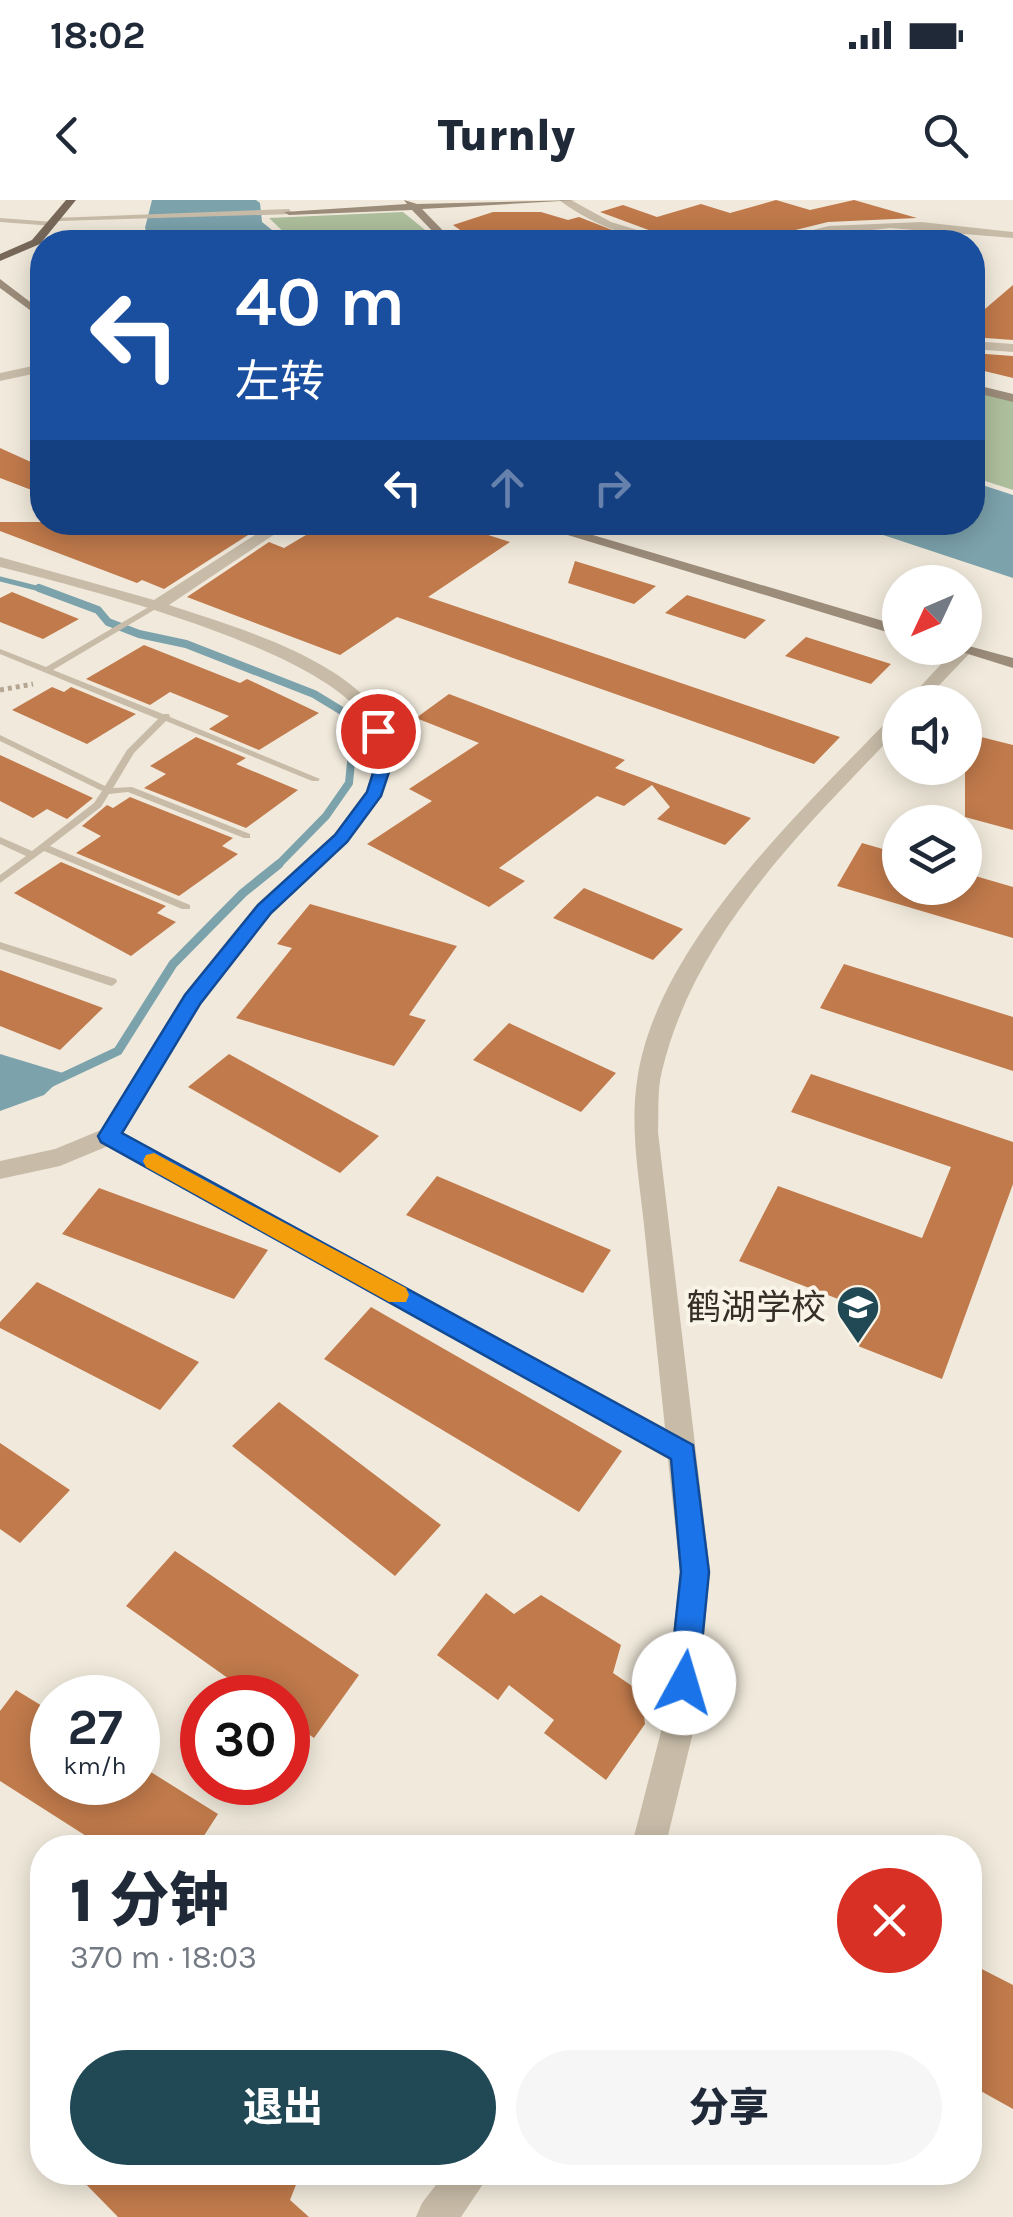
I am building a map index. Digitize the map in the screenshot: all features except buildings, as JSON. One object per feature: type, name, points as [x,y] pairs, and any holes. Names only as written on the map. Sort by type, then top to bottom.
[{"type":"main road","points":[[58,225],[71,200]]},
{"type":"main road","points":[[52,230],[77,217],[87,200]]},
{"type":"main road","points":[[0,258],[30,245]]},
{"type":"main road","points":[[0,267],[30,253]]},
{"type":"street","points":[[564,200],[608,224],[629,230]]},
{"type":"street","points":[[77,217],[573,200]]},
{"type":"street","points":[[412,203],[438,230]]},
{"type":"street","points":[[819,230],[887,224],[956,230]]},
{"type":"street","points":[[985,233],[1013,235]]},
{"type":"street","points":[[0,282],[30,306]]},
{"type":"street","points":[[985,346],[1013,348]]},
{"type":"street","points":[[0,377],[30,371]]},
{"type":"street","points":[[985,391],[1013,398]]},
{"type":"street","points":[[155,607],[266,535]]},
{"type":"street","points":[[576,535],[882,626]]},
{"type":"street","points":[[0,562],[155,607],[329,676],[368,710],[388,751],[375,792],[341,838],[264,909],[192,999],[109,1136],[60,1157],[0,1170]]},
{"type":"street","points":[[982,654],[1013,663]]},
{"type":"street","points":[[928,685],[946,665]]},
{"type":"street","points":[[651,1835],[680,1720],[695,1572],[646,1132],[650,1071],[692,967],[716,927],[796,829],[882,737]]},
{"type":"street","points":[[109,1136],[684,1453]]},
{"type":"street","points":[[436,2217],[461,2185]]},
{"type":"lane","points":[[0,220],[58,225]]},
{"type":"lane","points":[[48,669],[155,607]]},
{"type":"lane","points":[[0,651],[315,779]]},
{"type":"lane","points":[[0,880],[98,805],[130,752],[166,716]]},
{"type":"lane","points":[[0,738],[109,791],[129,789],[248,836]]},
{"type":"lane","points":[[0,840],[32,855]]},
{"type":"lane","points":[[43,847],[186,907]]},
{"type":"lane","points":[[0,945],[112,982]]},
{"type":"green space","points":[[403,212],[425,230],[282,230],[269,218]]},
{"type":"green space","points":[[985,394],[1013,401],[1013,490],[985,481]]},
{"type":"water","points":[[152,200],[256,200],[260,203],[262,222],[272,230],[146,230]]},
{"type":"water","points":[[985,486],[1013,495],[1013,578],[883,535],[985,535]]},
{"type":"water","points":[[0,1054],[66,1074],[44,1095],[0,1111]]},
{"type":"waterway","points":[[0,579],[45,590]]},
{"type":"waterway","points":[[39,588],[45,590]]},
{"type":"waterway","points":[[45,590],[98,610],[108,622],[139,634],[186,644],[314,694],[342,711],[353,742],[349,783],[326,816],[279,864]]},
{"type":"waterway","points":[[50,1083],[118,1051],[173,964],[243,893],[279,864]]},
{"type":"slow traffic","points":[[154,1161],[397,1295]]},
{"type":"place","name":"鹤湖学校","points":[[858,1345]]},
{"type":"route","points":[[378,731],[388,751],[375,792],[341,838],[264,909],[192,999],[109,1136],[684,1453],[695,1572],[684,1683]]}]
